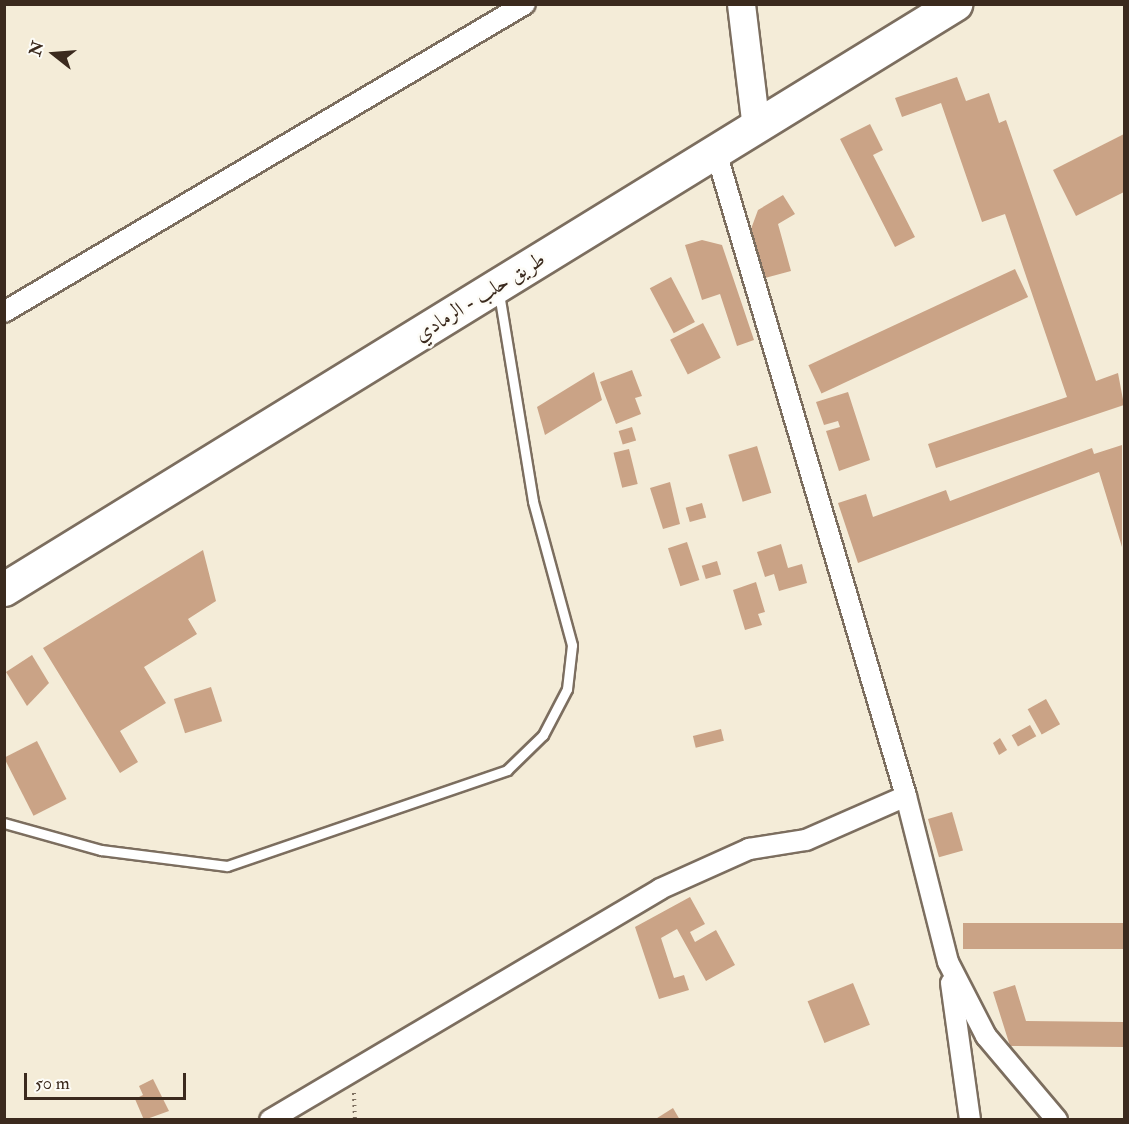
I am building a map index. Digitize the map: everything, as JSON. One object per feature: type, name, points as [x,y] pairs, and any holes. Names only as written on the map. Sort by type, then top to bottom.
[{"type":"highway","name":"طريق حلب - الرمادي","points":[[4,589],[955,4]]},
{"type":"street","points":[[4,312],[525,4]]},
{"type":"street","points":[[741,4],[756,128]]},
{"type":"street","points":[[716,152],[906,796],[948,962],[970,1119]]},
{"type":"street","points":[[270,1119],[660,889],[749,849],[806,840],[906,796]]},
{"type":"street","points":[[948,962],[986,1036],[1057,1119]]},
{"type":"lane","points":[[4,824],[101,850],[227,866],[507,770],[543,735],[567,689],[572,645],[533,501],[498,286]]},
{"type":"building","points":[[957,77],[966,101],[989,93],[999,123],[1006,120],[1096,381],[1118,373],[1124,405],[936,468],[928,444],[1067,397],[1005,214],[982,222],[941,103],[902,117],[895,98]]},
{"type":"building","points":[[870,124],[883,150],[873,155],[915,237],[895,247],[840,139]]},
{"type":"building","points":[[1124,134],[1124,192],[1076,216],[1053,170]]},
{"type":"building","points":[[783,195],[795,214],[778,224],[791,271],[765,278],[751,229],[758,210]]},
{"type":"building","points":[[702,240],[722,245],[754,340],[737,346],[720,294],[702,300],[685,245]]},
{"type":"building","points":[[1015,269],[1028,297],[821,393],[808,365]]},
{"type":"building","points":[[671,277],[695,322],[674,333],[650,288]]},
{"type":"building","points":[[703,323],[721,358],[688,375],[670,340]]},
{"type":"building","points":[[632,370],[642,396],[635,398],[641,414],[616,424],[600,382]]},
{"type":"building","points":[[594,372],[602,400],[545,435],[537,407]]},
{"type":"building","points":[[848,392],[870,460],[839,471],[826,431],[840,427],[838,421],[824,425],[816,402]]},
{"type":"building","points":[[632,427],[636,440],[623,444],[619,431]]},
{"type":"building","points":[[1122,445],[1122,547],[1099,472],[858,563],[838,503],[866,494],[873,517],[946,490],[950,501],[1092,448],[1094,454]]},
{"type":"building","points":[[757,446],[771,493],[743,502],[728,455]]},
{"type":"building","points":[[629,449],[638,484],[622,488],[613,453]]},
{"type":"building","points":[[670,482],[680,524],[663,529],[650,488]]},
{"type":"building","points":[[702,503],[706,517],[690,522],[686,508]]},
{"type":"building","points":[[687,542],[699,580],[680,586],[668,548]]},
{"type":"building","points":[[781,544],[788,568],[802,564],[807,583],[779,591],[774,574],[765,577],[757,552]]},
{"type":"building","points":[[203,550],[216,601],[188,619],[197,634],[144,667],[166,703],[120,731],[138,762],[120,773],[43,648]]},
{"type":"building","points":[[717,561],[721,574],[706,579],[702,566]]},
{"type":"building","points":[[756,582],[765,612],[758,614],[762,625],[745,630],[733,590]]},
{"type":"building","points":[[32,655],[49,683],[27,706],[6,672]]},
{"type":"building","points":[[211,687],[222,721],[185,733],[174,699]]},
{"type":"building","points":[[1046,699],[1060,724],[1042,735],[1028,709]]},
{"type":"building","points":[[1030,725],[1036,736],[1018,747],[1012,735]]},
{"type":"building","points":[[721,729],[724,741],[696,748],[693,736]]},
{"type":"building","points":[[1000,738],[1007,750],[999,755],[993,743]]},
{"type":"building","points":[[37,741],[67,799],[34,816],[4,758]]},
{"type":"building","points":[[952,812],[963,850],[939,857],[928,819]]},
{"type":"building","points":[[690,897],[705,924],[690,932],[695,942],[716,930],[735,965],[706,981],[677,929],[661,938],[674,978],[684,975],[689,990],[659,999],[635,927]]},
{"type":"building","points":[[963,923],[1124,923],[1124,949],[963,949]]},
{"type":"building","points":[[853,983],[870,1025],[824,1043],[808,1001]]},
{"type":"building","points":[[1015,985],[1026,1021],[1124,1022],[1124,1047],[1010,1046],[993,992]]},
{"type":"building","points":[[153,1079],[169,1111],[144,1120],[135,1099],[143,1095],[139,1086]]},
{"type":"building","points":[[673,1108],[680,1120],[654,1120]]}]
